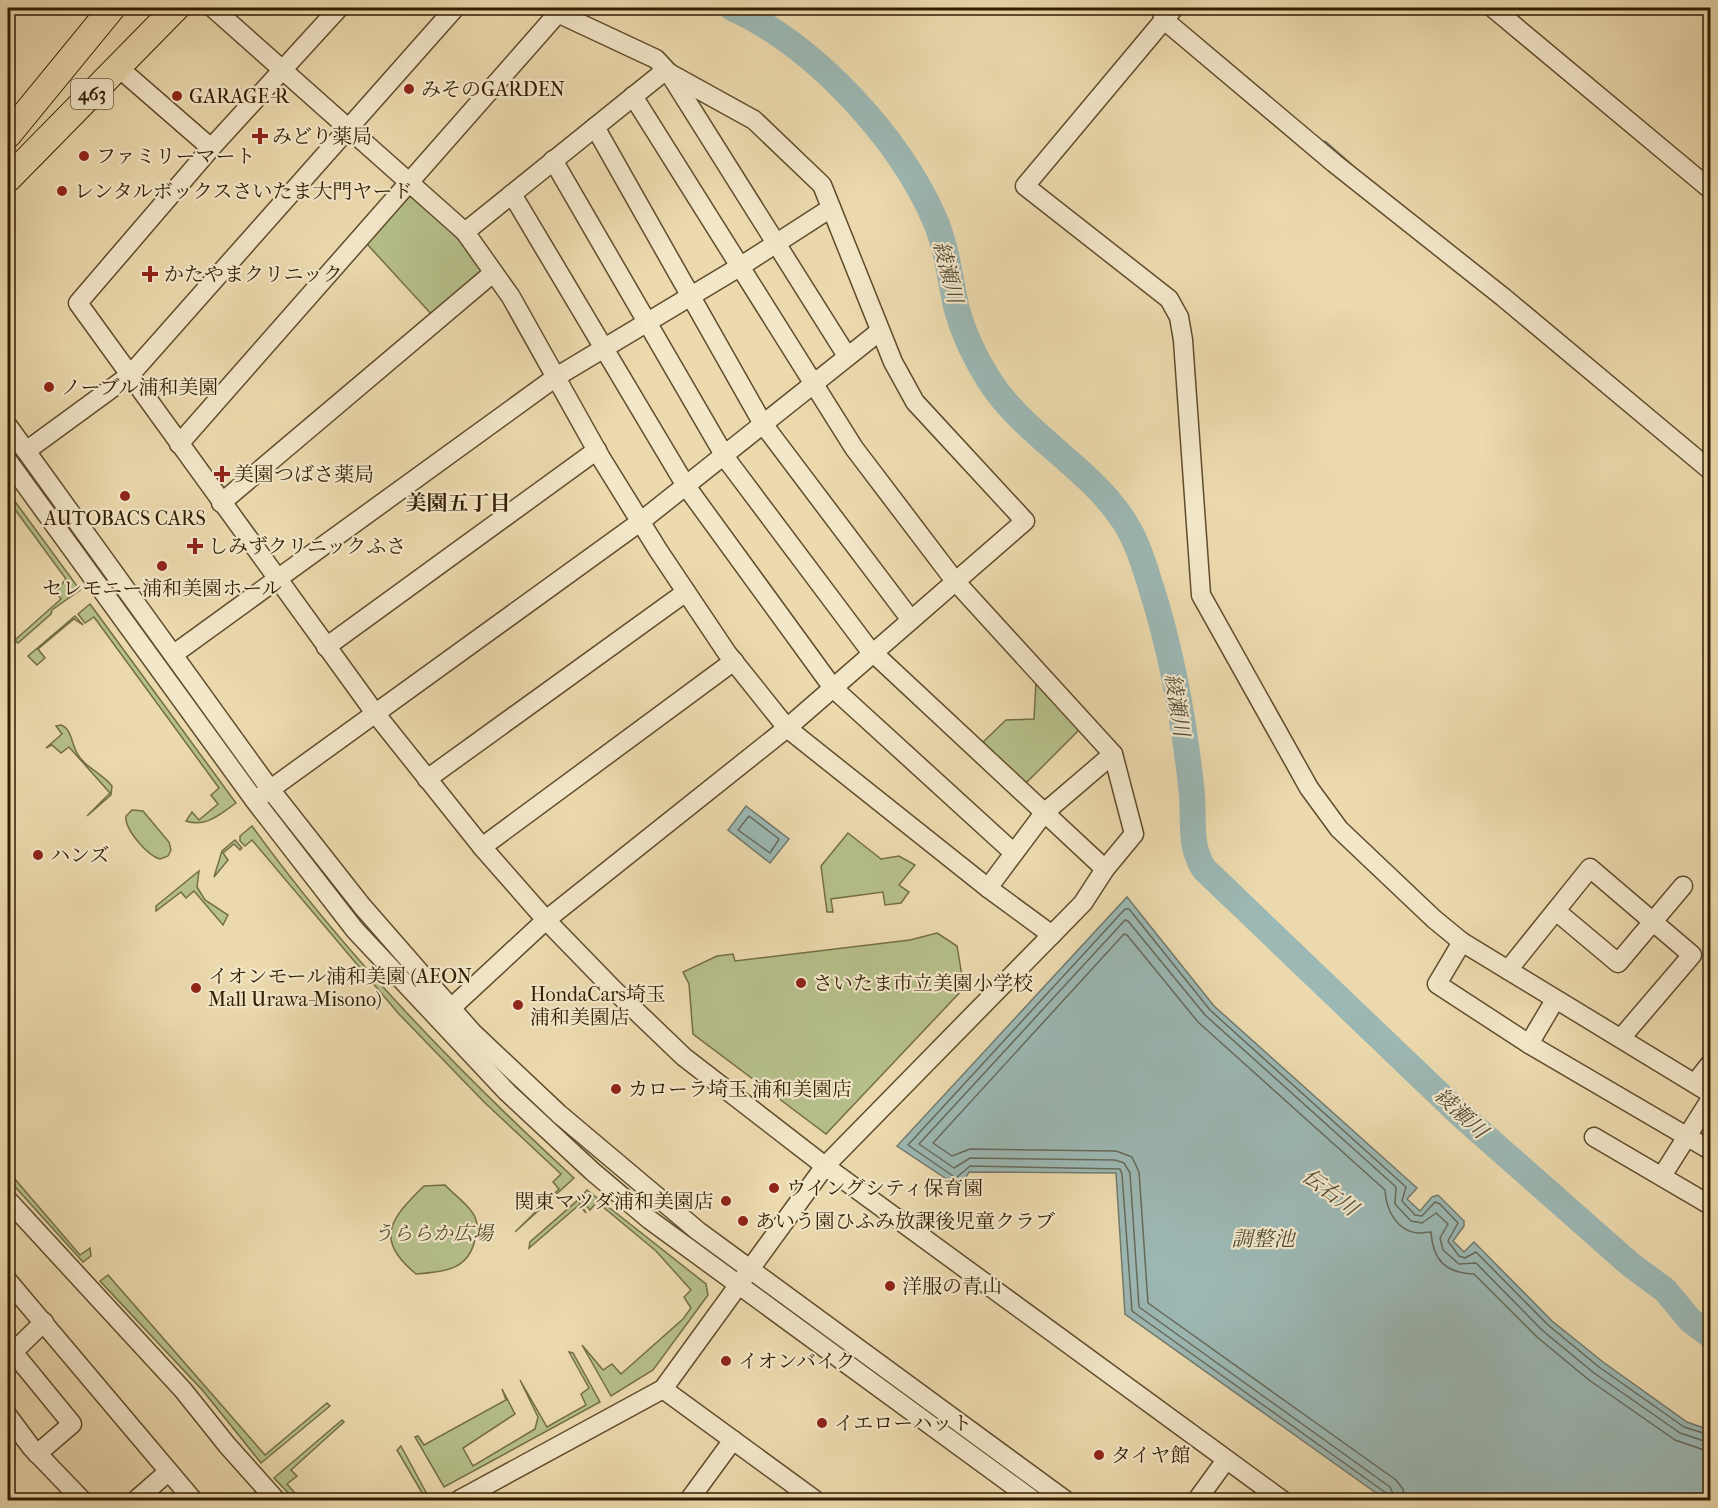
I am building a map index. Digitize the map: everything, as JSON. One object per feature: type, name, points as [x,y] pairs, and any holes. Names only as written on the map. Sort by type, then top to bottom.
[{"type":"highway","name":"463","points":[[8,135],[112,8]]},
{"type":"highway","name":"463","points":[[8,179],[176,8]]},
{"type":"street","points":[[213,8],[465,232],[511,297],[639,522],[734,661],[788,728],[988,888],[1052,935]]},
{"type":"street","points":[[339,8],[284,71],[211,148],[78,303],[277,581],[375,713],[482,847],[546,920],[684,1057],[825,1166],[1282,1500]]},
{"type":"street","points":[[26,451],[129,375],[455,8]]},
{"type":"street","points":[[1493,8],[1710,189]]},
{"type":"street","points":[[179,444],[409,182],[552,10],[656,59],[669,73],[847,356]]},
{"type":"street","points":[[1710,470],[1503,297],[1334,163],[1166,12],[1025,186],[1169,299],[1179,317],[1183,340],[1201,595],[1270,723],[1309,788],[1333,821],[1434,919],[1462,942],[1710,1093]]},
{"type":"street","points":[[119,68],[211,148]]},
{"type":"street","points":[[450,1008],[546,920],[788,728],[1025,521],[915,402],[880,331],[822,185],[754,120],[669,73],[661,74],[465,232]]},
{"type":"street","points":[[459,1500],[663,1389],[825,1166],[1083,903],[1105,869],[1134,834],[1113,754],[955,581],[854,448],[633,96]]},
{"type":"street","points":[[595,127],[764,424],[911,620]]},
{"type":"street","points":[[553,160],[724,455],[873,653],[1105,869]]},
{"type":"street","points":[[512,194],[686,486],[833,688],[1014,853]]},
{"type":"street","points":[[174,654],[556,377],[741,266],[831,208]]},
{"type":"street","points":[[221,503],[494,273]]},
{"type":"street","points":[[255,801],[639,522],[880,331]]},
{"type":"street","points":[[8,426],[270,789],[362,906],[450,1008],[559,1114],[698,1231],[1065,1500]]},
{"type":"street","points":[[326,647],[597,450]]},
{"type":"street","points":[[8,461],[255,801],[355,930],[507,1092],[616,1193],[738,1286],[1033,1500]]},
{"type":"street","points":[[427,779],[686,592]]},
{"type":"street","points":[[482,847],[734,661]]},
{"type":"street","points":[[988,888],[1044,813],[1113,754]]},
{"type":"street","points":[[1508,970],[1590,868],[1692,955],[1621,1038]]},
{"type":"street","points":[[1556,911],[1618,963],[1683,886]]},
{"type":"street","points":[[1462,942],[1437,984],[1530,1044],[1710,1150]]},
{"type":"street","points":[[1530,1044],[1556,999]]},
{"type":"street","points":[[1695,1083],[1710,1064]]},
{"type":"street","points":[[1662,1176],[1710,1100]]},
{"type":"street","points":[[1594,1137],[1710,1205]]},
{"type":"street","points":[[8,1200],[183,1390],[226,1444],[276,1500]]},
{"type":"street","points":[[8,1281],[193,1500]]},
{"type":"street","points":[[38,1454],[72,1424],[10,1355],[44,1322]]},
{"type":"street","points":[[663,1389],[733,1440],[796,1495],[815,1500]]},
{"type":"street","points":[[8,1416],[38,1454],[82,1500]]},
{"type":"street","points":[[689,1500],[733,1440]]},
{"type":"street","points":[[1197,1500],[1226,1460]]},
{"type":"street","points":[[136,1500],[168,1472]]},
{"type":"green space","points":[[414,196],[459,239],[482,267],[482,274],[433,316],[367,244],[406,197]]},
{"type":"green space","points":[[8,492],[80,590],[52,610],[51,614],[18,643],[15,640],[61,599],[56,592],[66,579],[8,500]]},
{"type":"green space","points":[[90,604],[236,803],[206,821],[193,823],[186,821],[192,812],[199,820],[218,804],[211,795],[219,788],[94,617],[85,623],[78,614]]},
{"type":"green space","points":[[75,616],[83,625],[74,619],[38,649],[45,658],[37,665],[28,656]]},
{"type":"green space","points":[[1036,682],[1079,730],[1024,785],[982,743],[1006,720],[1034,719]]},
{"type":"green space","points":[[61,725],[69,733],[80,758],[112,786],[111,795],[87,816],[110,793],[69,747],[61,753],[52,745],[46,748],[62,734],[56,726]]},
{"type":"green space","points":[[132,810],[143,811],[169,842],[171,850],[168,856],[160,859],[155,857],[133,835],[126,821],[126,816]]},
{"type":"green space","points":[[252,826],[326,921],[404,1010],[488,1096],[574,1178],[515,1232],[559,1189],[553,1182],[561,1174],[484,1102],[398,1013],[252,840],[245,846],[240,841],[240,836]]},
{"type":"green space","points":[[848,833],[881,859],[899,856],[915,865],[899,885],[909,892],[901,903],[885,905],[883,892],[831,899],[833,912],[827,912],[821,866]]},
{"type":"green space","points":[[235,840],[242,848],[240,850],[234,844],[223,853],[228,860],[214,877],[222,851]]},
{"type":"green space","points":[[199,871],[197,887],[205,900],[228,915],[223,925],[194,891],[186,898],[181,892],[156,911],[156,906]]},
{"type":"green space","points":[[937,933],[957,946],[964,988],[826,1134],[693,1034],[689,984],[683,972],[717,956],[733,954],[735,961],[910,940]]},
{"type":"green space","points":[[8,1171],[80,1255],[90,1248],[91,1256],[83,1262],[8,1179]]},
{"type":"green space","name":"うららか広場","points":[[445,1185],[474,1215],[477,1222],[476,1237],[472,1249],[461,1263],[445,1270],[416,1274],[403,1262],[395,1250],[391,1239],[395,1219],[424,1186]]},
{"type":"green space","points":[[587,1190],[706,1284],[708,1295],[653,1370],[611,1396],[582,1345],[603,1370],[612,1364],[621,1374],[683,1319],[691,1308],[684,1297],[691,1290],[656,1251],[597,1202],[590,1210],[580,1198]]},
{"type":"green space","points":[[578,1200],[586,1213],[579,1205],[529,1248],[530,1242]]},
{"type":"green space","points":[[108,1275],[265,1455],[327,1403],[330,1406],[261,1463],[204,1392],[100,1281]]},
{"type":"green space","points":[[569,1352],[573,1353],[600,1402],[444,1487],[415,1437],[418,1436],[424,1445],[506,1400],[502,1389],[515,1414],[463,1448],[473,1466],[535,1429],[538,1417],[520,1380],[547,1427],[586,1405],[581,1394],[589,1388]]},
{"type":"green space","points":[[342,1420],[344,1422],[291,1470],[297,1476],[287,1484],[301,1500],[295,1500],[274,1478]]},
{"type":"green space","points":[[401,1446],[428,1496],[416,1500],[424,1496],[397,1450]]},
{"type":"water","points":[[746,806],[789,839],[770,863],[728,830]]},
{"type":"water","name":"調整池","points":[[1127,897],[1214,1006],[1417,1188],[1407,1199],[1420,1211],[1432,1197],[1438,1195],[1464,1221],[1464,1226],[1453,1241],[1464,1252],[1474,1242],[1552,1321],[1603,1362],[1687,1422],[1710,1430],[1710,1500],[1386,1500],[1125,1314],[1116,1173],[969,1172],[960,1188],[897,1146]]},
{"type":"waterway","name":"綾瀬川","points":[[732,8],[763,24],[823,69],[877,126],[900,157],[935,220],[960,319],[970,346],[989,380],[1020,418],[1109,501],[1129,529],[1140,553],[1159,612],[1171,664],[1189,769],[1194,842],[1204,869],[1462,1116],[1631,1265],[1665,1290],[1690,1320],[1710,1335]]},
{"type":"waterway","points":[[1325,143],[1350,165]]},
{"type":"place","name":"みそのGARDEN","points":[[409,89]]},
{"type":"place","name":"GARAGE-R","points":[[177,96]]},
{"type":"place","name":"みどり薬局","points":[[260,136]]},
{"type":"place","name":"ファミリーマート","points":[[84,156]]},
{"type":"place","name":"レンタルボックスさいたま大門ヤード","points":[[62,191]]},
{"type":"place","name":"かたやまクリニック","points":[[150,274]]},
{"type":"place","name":"ノーブル浦和美園","points":[[49,387]]},
{"type":"place","name":"美園つばさ薬局","points":[[222,474]]},
{"type":"place","name":"AUTOBACS CARS","points":[[125,496]]},
{"type":"place","name":"しみずクリニックふさ","points":[[195,546]]},
{"type":"place","name":"セレモニー浦和美園ホール","points":[[162,566]]},
{"type":"place","name":"ハンズ","points":[[38,855]]},
{"type":"place","name":"さいたま市立美園小学校","points":[[801,983]]},
{"type":"place","name":"イオンモール浦和美園 (AEON Mall Urawa-Misono)","points":[[196,988]]},
{"type":"place","name":"HondaCars埼玉 浦和美園店","points":[[518,1005]]},
{"type":"place","name":"カローラ埼玉 浦和美園店","points":[[616,1089]]},
{"type":"place","name":"ウイングシティ保育園","points":[[774,1188]]},
{"type":"place","name":"関東マツダ浦和美園店","points":[[726,1201]]},
{"type":"place","name":"あいう園ひふみ放課後児童クラブ","points":[[743,1221]]},
{"type":"place","name":"洋服の青山","points":[[890,1286]]},
{"type":"place","name":"イオンバイク","points":[[726,1361]]},
{"type":"place","name":"イエローハット","points":[[822,1423]]},
{"type":"place","name":"タイヤ館","points":[[1099,1455]]},
{"type":"district","name":"美園五丁目","points":[[458,503]]},
{"type":"water label","name":"伝右川","points":[[1330,1192]]}]
